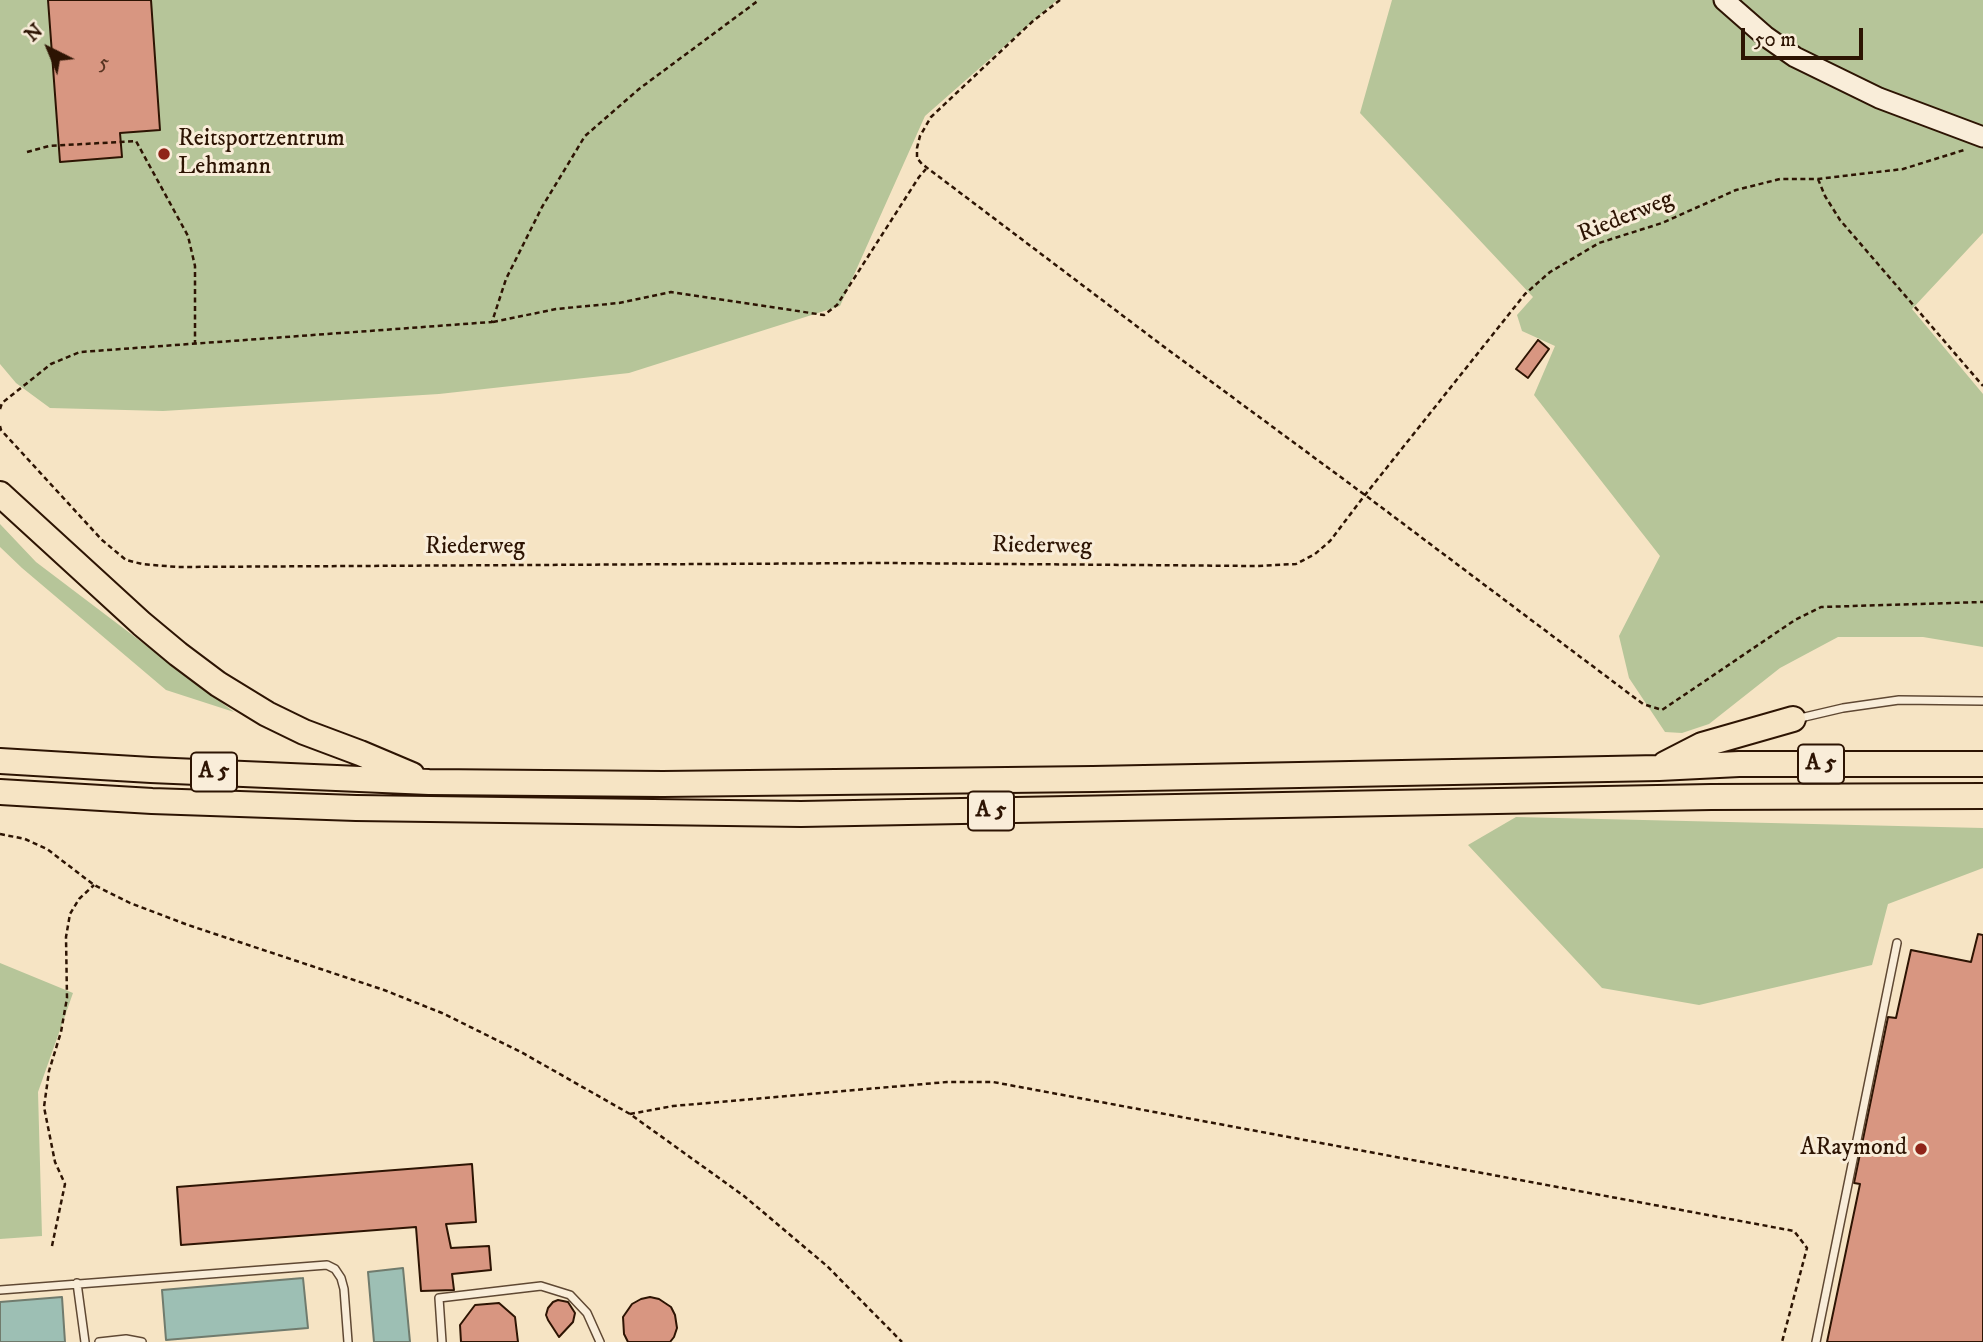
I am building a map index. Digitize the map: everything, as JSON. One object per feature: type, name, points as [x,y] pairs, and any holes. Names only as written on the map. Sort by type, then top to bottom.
[{"type":"highway","points":[[0,494],[142,624],[218,684],[304,732],[360,752],[429,782]]},
{"type":"highway","points":[[1659,768],[1702,745],[1793,719]]},
{"type":"highway","name":"A 5","points":[[0,761],[429,782],[649,783],[1093,779],[1659,768],[1739,764],[1983,764]]},
{"type":"highway","name":"A 5","points":[[0,792],[342,808],[801,814],[1711,797],[1983,796]]},
{"type":"street","points":[[1724,0],[1765,36],[1795,57],[1879,98],[1981,136]]},
{"type":"lane","points":[[1793,719],[1899,700],[1983,701]]},
{"type":"lane","points":[[1816,1342],[1897,943]]},
{"type":"lane","points":[[0,1290],[327,1265],[335,1269],[341,1278],[348,1342]]},
{"type":"lane","points":[[77,1283],[85,1342]]},
{"type":"lane","points":[[442,1342],[439,1298],[541,1286],[570,1295],[587,1313],[600,1342]]},
{"type":"lane","points":[[99,1342],[126,1339],[142,1342]]},
{"type":"path","points":[[492,322],[506,279],[536,219],[585,136],[639,89],[759,0]]},
{"type":"path","points":[[1060,0],[1033,21],[931,117],[920,136],[917,158],[926,169],[1643,705],[1662,710],[1795,620],[1821,607],[1983,602]]},
{"type":"path","name":"Riederweg","points":[[0,426],[102,540],[126,560],[142,564],[177,567],[871,563],[1296,564],[1331,541],[1525,294],[1550,272],[1599,243],[1662,223],[1737,190],[1780,179],[1818,179],[1903,169],[1964,149],[1981,136]]},
{"type":"path","points":[[27,152],[50,146],[136,141],[188,236],[194,266],[195,344]]},
{"type":"path","points":[[1,405],[51,364],[80,352],[492,322],[556,309],[619,303],[671,292],[824,315],[837,305],[926,169]]},
{"type":"path","points":[[1818,179],[1840,220],[1983,386]]},
{"type":"path","points":[[0,834],[25,839],[47,849],[94,885],[130,903],[384,990],[442,1013],[521,1052],[630,1114],[744,1196],[827,1266],[902,1342]]},
{"type":"path","points":[[52,1247],[65,1184],[55,1162],[44,1107],[67,998],[66,937],[70,914],[79,899],[94,885]]},
{"type":"path","points":[[630,1114],[673,1107],[947,1082],[993,1082],[1794,1231],[1807,1248],[1782,1342]]},
{"type":"green space","points":[[0,0],[1057,0],[925,116],[840,306],[629,373],[439,394],[163,411],[50,408],[16,383],[0,364]]},
{"type":"green space","points":[[1392,0],[1983,0],[1983,233],[1912,309],[1983,394],[1983,647],[1923,637],[1838,637],[1780,668],[1709,724],[1682,733],[1665,732],[1629,678],[1619,636],[1660,556],[1534,395],[1555,346],[1522,331],[1517,315],[1533,297],[1360,113]]},
{"type":"green space","points":[[0,524],[36,562],[234,712],[166,690],[0,547]]},
{"type":"green space","points":[[1516,817],[1983,828],[1983,868],[1888,904],[1872,965],[1699,1005],[1602,988],[1468,845]]},
{"type":"green space","points":[[0,963],[73,993],[38,1092],[42,1236],[0,1239]]},
{"type":"water","points":[[403,1268],[410,1342],[374,1342],[368,1272]]},
{"type":"water","points":[[303,1278],[308,1328],[166,1340],[162,1290]]},
{"type":"water","points":[[62,1297],[65,1342],[0,1342],[0,1302]]},
{"type":"building","points":[[48,0],[151,0],[160,130],[120,133],[122,157],[60,162]]},
{"type":"building","points":[[1538,340],[1549,349],[1528,378],[1516,369]]},
{"type":"building","name":"ARaymond","points":[[1978,934],[1983,935],[1983,1342],[1827,1342],[1860,1184],[1854,1183],[1888,1017],[1896,1018],[1911,950],[1971,962]]},
{"type":"building","points":[[472,1164],[476,1222],[446,1224],[451,1248],[489,1246],[491,1270],[452,1274],[454,1290],[421,1291],[416,1227],[181,1245],[177,1187]]},
{"type":"building","points":[[650,1297],[671,1307],[677,1328],[674,1337],[670,1342],[628,1342],[624,1334],[623,1317],[632,1304]]},
{"type":"building","points":[[558,1300],[568,1302],[575,1313],[573,1322],[559,1337],[546,1315],[548,1308]]},
{"type":"building","points":[[499,1303],[515,1317],[518,1342],[461,1342],[460,1325],[475,1305]]},
{"type":"place","name":"Reitsportzentrum Lehmann","points":[[164,154]]},
{"type":"place","name":"ARaymond","points":[[1921,1149]]}]
